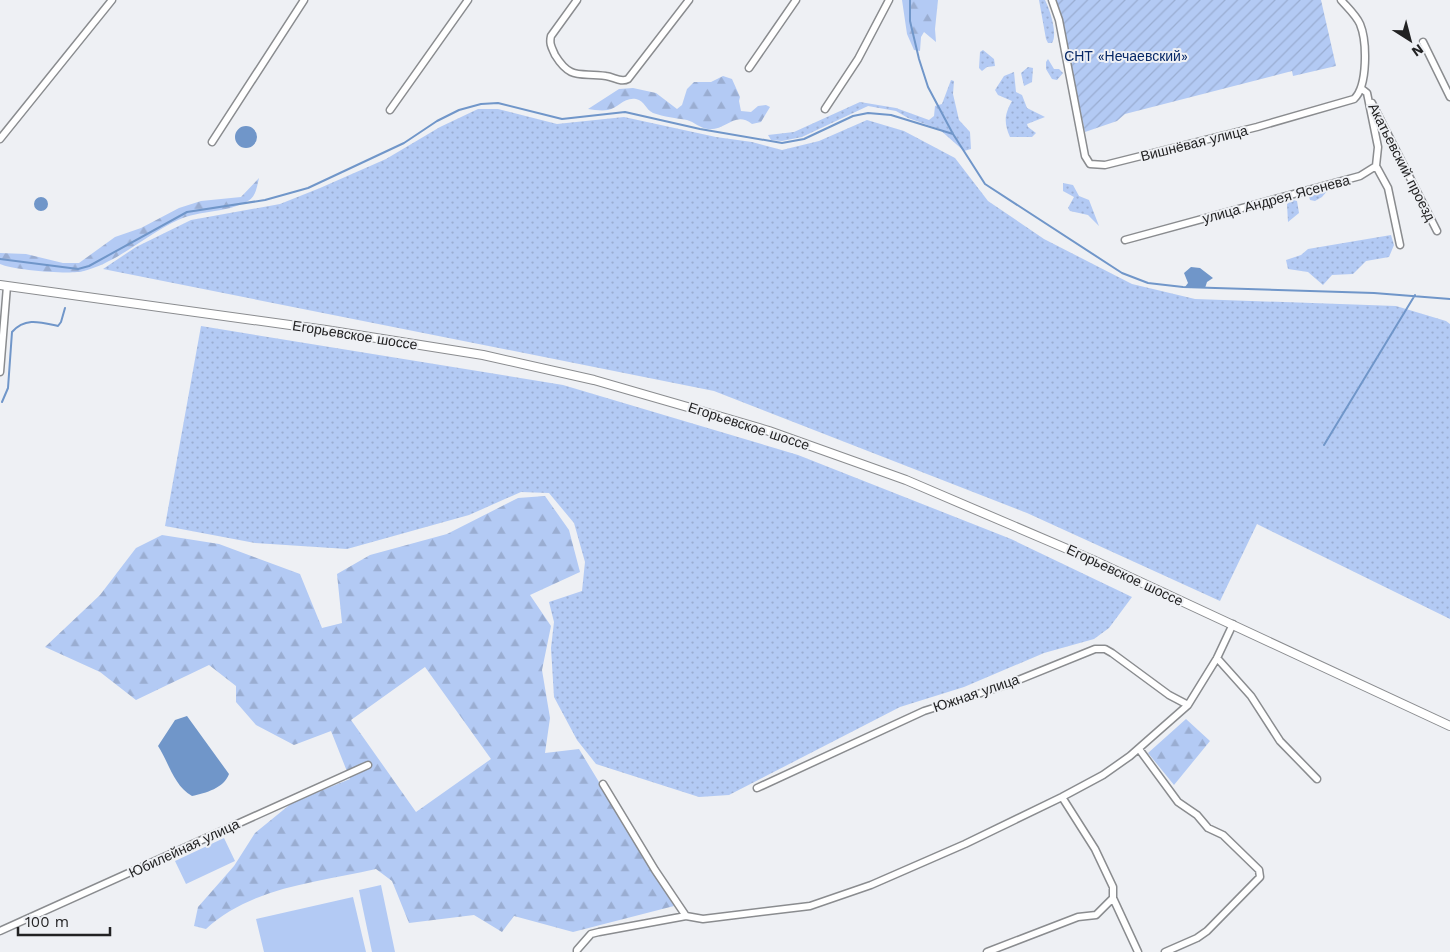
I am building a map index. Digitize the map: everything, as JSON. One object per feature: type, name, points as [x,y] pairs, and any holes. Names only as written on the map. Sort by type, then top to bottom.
[{"type":"main road","name":"Егорьевское шоссе","points":[[4,285],[326,330],[473,353],[594,380],[769,431],[906,480],[1051,542],[1233,624],[1450,726]]},
{"type":"street","points":[[0,139],[112,0]]},
{"type":"street","points":[[212,142],[304,0]]},
{"type":"street","points":[[390,110],[468,0]]},
{"type":"street","points":[[577,0],[551,36],[552,49],[560,63],[575,75],[606,76],[622,81],[628,79],[689,0]]},
{"type":"street","points":[[749,68],[796,0]]},
{"type":"street","points":[[825,109],[858,59],[889,0]]},
{"type":"street","name":"Вишнёвая улица","points":[[1052,0],[1059,20],[1085,156],[1090,164],[1104,165],[1257,127],[1354,99],[1364,91]]},
{"type":"street","points":[[1340,0],[1360,26],[1364,57],[1364,91],[1378,147],[1376,166],[1388,188],[1400,245]]},
{"type":"street","points":[[1423,42],[1450,97]]},
{"type":"street","name":"Акатьевский проезд","points":[[1364,91],[1437,231]]},
{"type":"street","name":"улица Андрея Ясенева","points":[[1125,240],[1360,176],[1376,166]]},
{"type":"street","points":[[0,372],[4,285]]},
{"type":"street","points":[[577,952],[576,950],[590,934],[686,916],[703,919],[810,906],[871,885],[948,852],[1062,798],[1103,775],[1139,749],[1188,705],[1217,658],[1233,624]]},
{"type":"street","name":"Южная улица","points":[[757,788],[924,711],[1006,685],[1095,649],[1105,649],[1112,653],[1169,695],[1188,705]]},
{"type":"street","points":[[1217,658],[1251,696],[1280,741],[1317,779]]},
{"type":"street","points":[[1139,749],[1178,802],[1197,815],[1208,828],[1223,834],[1259,870],[1260,877],[1197,938],[1165,952]]},
{"type":"street","name":"Юбилейная улица","points":[[0,931],[368,765]]},
{"type":"street","points":[[603,784],[655,870],[686,916]]},
{"type":"street","points":[[1062,798],[1095,849],[1113,887],[1114,898],[1138,952]]},
{"type":"street","points":[[987,952],[1078,917],[1096,915],[1114,898]]},
{"type":"green space","points":[[902,0],[938,0],[935,29],[936,42],[924,32],[921,37],[920,51],[914,50],[907,34]]},
{"type":"green space","points":[[1039,0],[1045,0],[1051,16],[1054,28],[1052,43],[1048,43],[1046,39]]},
{"type":"green space","name":"СНТ «Нечаевский»","points":[[1056,0],[1321,0],[1336,66],[1293,76],[1292,71],[1125,114],[1117,121],[1085,132]]},
{"type":"green space","points":[[983,50],[994,59],[995,66],[987,67],[982,71],[979,68],[980,52]]},
{"type":"green space","points":[[1048,59],[1054,69],[1059,69],[1063,73],[1057,80],[1052,79],[1046,69]]},
{"type":"green space","points":[[1028,67],[1033,68],[1032,82],[1024,86],[1021,73]]},
{"type":"green space","points":[[1014,72],[1016,92],[1022,95],[1027,108],[1045,117],[1027,124],[1036,133],[1032,137],[1010,137],[1006,119],[1007,111],[1012,101],[998,95],[995,90],[1004,76]]},
{"type":"green space","points":[[723,76],[732,79],[740,97],[741,111],[751,112],[758,106],[766,105],[770,107],[761,122],[752,124],[740,119],[714,129],[708,129],[687,120],[653,113],[641,101],[636,99],[625,101],[608,110],[588,109],[619,89],[633,88],[656,93],[677,109],[682,105],[687,89],[694,82],[711,82]]},
{"type":"green space","points":[[951,80],[954,81],[953,94],[959,120],[970,132],[971,149],[964,151],[939,129],[908,118],[896,111],[868,106],[802,137],[782,141],[771,140],[768,135],[794,132],[860,102],[896,108],[929,120],[934,116],[935,106],[942,104]]},
{"type":"green space","points":[[478,109],[498,109],[557,124],[624,117],[716,137],[752,142],[782,150],[819,141],[867,120],[904,131],[955,158],[988,201],[1044,239],[1132,284],[1195,299],[1396,306],[1446,321],[1450,324],[1450,619],[1257,524],[1220,601],[1027,513],[714,391],[103,269],[136,247],[191,220],[280,204],[320,188],[386,159],[440,127]]},
{"type":"green space","points":[[259,178],[257,188],[248,201],[231,208],[195,214],[178,220],[109,261],[84,271],[42,271],[0,264],[0,253],[26,254],[63,263],[79,263],[115,237],[141,228],[179,208],[201,201],[241,197]]},
{"type":"green space","points":[[1063,183],[1073,185],[1079,196],[1089,200],[1099,226],[1088,215],[1070,211],[1068,208],[1074,197],[1063,191]]},
{"type":"green space","points":[[1326,186],[1328,190],[1322,197],[1315,201],[1310,200],[1308,193]]},
{"type":"green space","points":[[1293,200],[1297,201],[1299,213],[1288,222],[1287,204]]},
{"type":"green space","points":[[1391,235],[1394,245],[1389,257],[1366,261],[1353,274],[1332,275],[1323,285],[1308,272],[1288,269],[1286,260],[1301,255],[1308,249]]},
{"type":"green space","points":[[201,326],[563,385],[798,455],[1011,539],[1132,597],[1109,628],[1094,639],[1044,653],[964,687],[900,707],[729,795],[699,797],[596,764],[577,740],[554,697],[551,648],[554,622],[549,602],[582,591],[585,562],[574,523],[549,493],[521,492],[469,515],[347,549],[255,543],[165,526]]},
{"type":"green space","points":[[545,496],[569,530],[580,572],[530,595],[551,626],[542,670],[550,718],[545,753],[579,749],[674,906],[573,932],[514,916],[502,932],[474,915],[409,923],[392,881],[376,869],[286,888],[244,904],[224,915],[206,929],[194,926],[198,907],[234,866],[255,833],[293,802],[350,779],[331,731],[294,745],[256,725],[236,702],[236,686],[209,665],[136,700],[100,672],[45,647],[100,595],[136,548],[162,535],[219,544],[300,574],[322,628],[342,623],[337,574],[370,555],[447,534],[518,498]],"holes":[[[425,667],[491,759],[416,812],[351,720]]]},
{"type":"green space","points":[[1186,719],[1210,741],[1174,785],[1148,753]]},
{"type":"green space","points":[[224,838],[235,861],[186,884],[175,861]]},
{"type":"green space","points":[[381,885],[395,952],[372,952],[359,890]]},
{"type":"green space","points":[[353,897],[366,952],[264,952],[256,919]]},
{"type":"shaded area","points":[[246,126],[254,129],[257,137],[254,145],[246,148],[238,145],[235,137],[238,129]]},
{"type":"shaded area","points":[[41,197],[46,199],[48,204],[46,209],[41,211],[36,209],[34,204],[36,199]]},
{"type":"shaded area","points":[[1191,267],[1200,268],[1213,278],[1207,282],[1205,288],[1185,287],[1188,283],[1184,273]]},
{"type":"shaded area","points":[[187,716],[229,774],[227,779],[219,786],[192,796],[176,780],[158,746],[175,720]]},
{"type":"waterway","points":[[910,0],[910,21],[928,87],[953,134],[985,184],[1122,273],[1148,283],[1183,287],[1374,293],[1450,299]]},
{"type":"waterway","points":[[0,259],[78,269],[89,266],[187,212],[265,200],[308,188],[404,143],[437,121],[459,110],[481,104],[498,103],[562,119],[625,112],[700,129],[782,143],[804,139],[853,116],[868,113],[891,115],[953,134]]},
{"type":"waterway","points":[[1324,445],[1415,295]]},
{"type":"waterway","points":[[2,402],[8,388],[12,332],[17,327],[28,322],[58,326],[65,308]]}]
